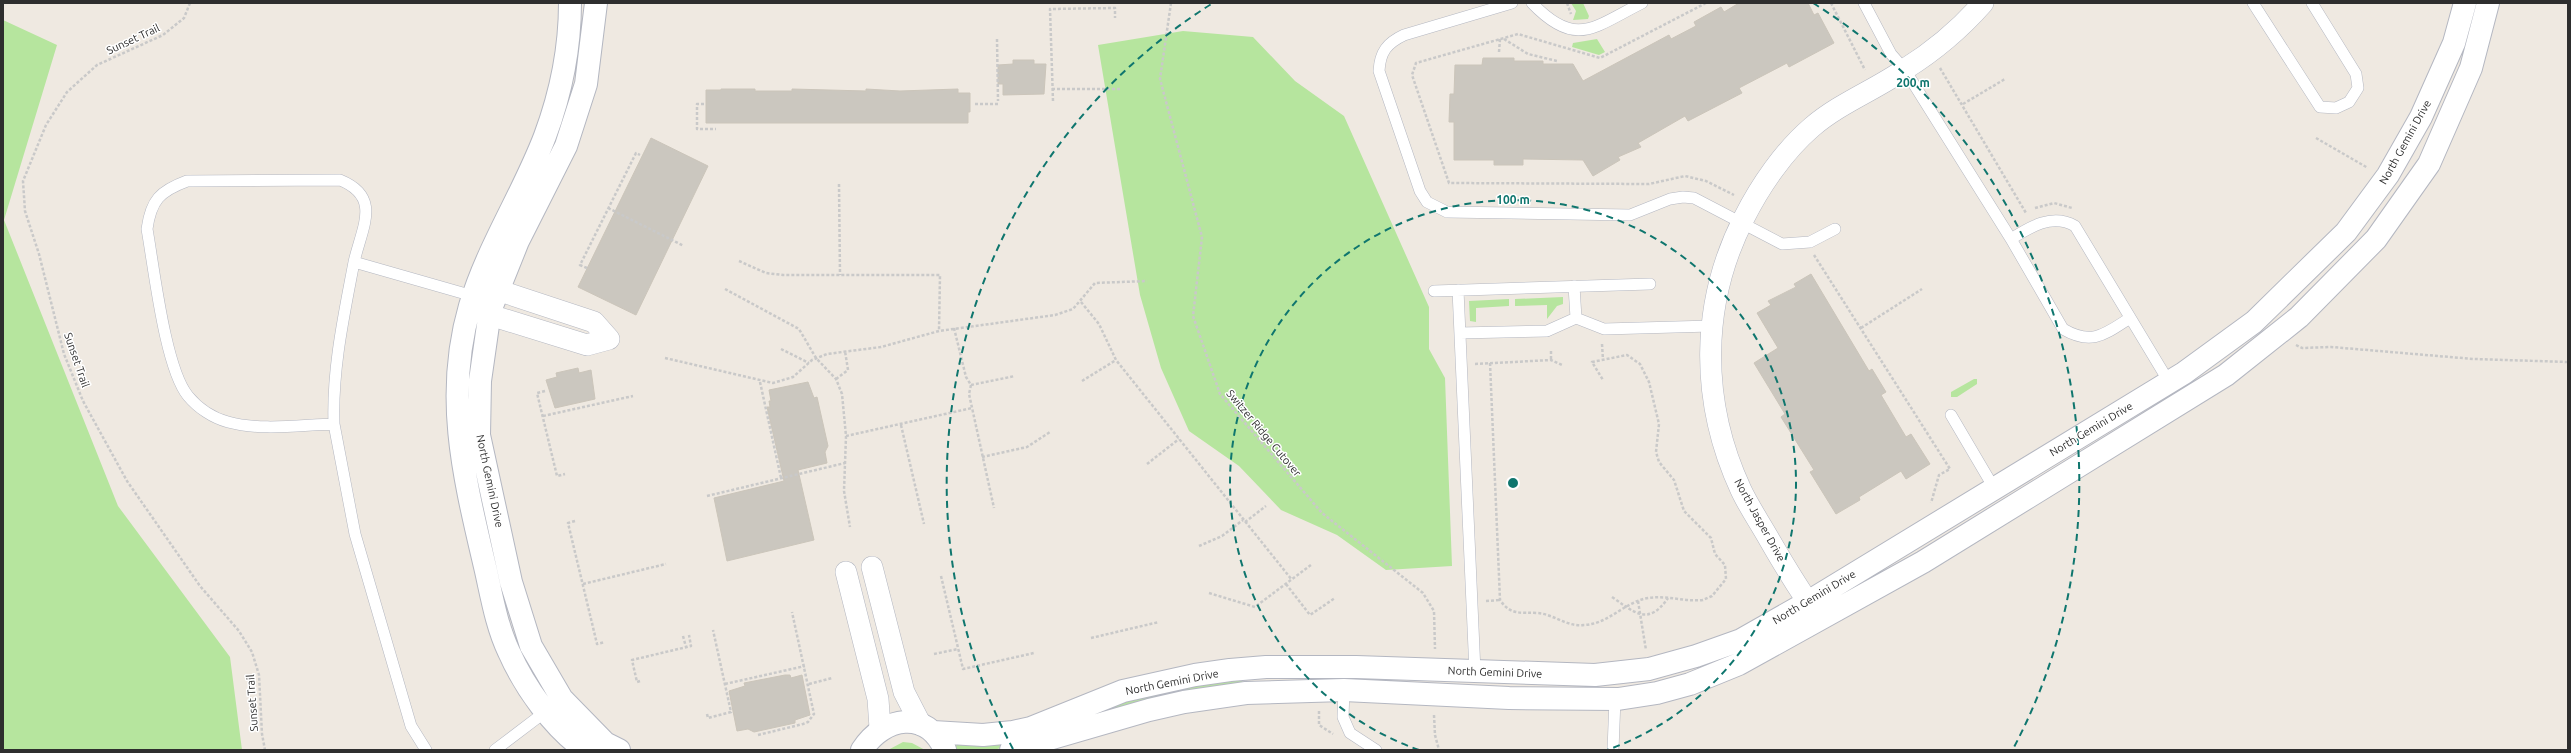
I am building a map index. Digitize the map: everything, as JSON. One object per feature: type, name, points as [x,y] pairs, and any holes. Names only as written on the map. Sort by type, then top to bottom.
[{"type":"street","name":"North Gemini Drive","points":[[570,3],[566,71],[545,137],[493,245],[481,299],[461,357],[457,420],[462,469],[495,611],[509,652],[531,691],[554,705],[605,743],[619,750]]},
{"type":"street","name":"North Gemini Drive","points":[[481,299],[518,242],[566,146],[586,84],[596,3]]},
{"type":"street","name":"North Jasper Drive","points":[[1821,620],[1808,602],[1741,490],[1724,447],[1713,404],[1709,356],[1711,326],[1719,281],[1732,242],[1751,204],[1781,160],[1811,128],[1857,96],[1905,70],[1962,27],[1983,3]]},
{"type":"street","name":"North Gemini Drive","points":[[880,728],[893,723],[907,722],[927,729],[983,735],[1013,732],[1031,728],[1123,691],[1195,675],[1237,670],[1309,666],[1596,675],[1649,669],[1696,656],[1741,640],[1808,602],[2169,382],[2254,322],[2346,232],[2388,175],[2421,117],[2454,43],[2465,3]]},
{"type":"street","name":"North Gemini Drive","points":[[1011,750],[1060,743],[1184,702],[1246,693],[1344,690],[1509,698],[1615,699],[1656,693],[1690,684],[1739,664],[1821,620],[1929,558],[2226,375],[2300,317],[2376,239],[2429,164],[2471,68],[2488,3]]},
{"type":"street","points":[[872,567],[904,692],[927,729],[945,750]]},
{"type":"street","points":[[846,572],[878,699],[880,728],[870,738],[862,750]]},
{"type":"street","name":"North Gemini Drive","points":[[554,705],[585,750]]},
{"type":"lane","points":[[1512,3],[1404,35],[1391,42],[1380,59],[1379,71],[1420,191],[1427,202],[1447,212],[1630,215],[1683,197],[1694,198],[1741,224],[1782,244],[1810,242],[1835,229]]},
{"type":"lane","points":[[1532,3],[1557,26],[1582,31],[1642,3]]},
{"type":"lane","points":[[1864,3],[1891,54],[1905,70],[2011,239],[2063,329],[2076,337],[2093,338],[2130,318]]},
{"type":"lane","points":[[2253,3],[2320,107],[2336,108],[2349,102],[2358,88],[2356,74],[2312,3]]},
{"type":"lane","points":[[334,424],[253,426],[227,422],[207,414],[187,396],[171,363],[147,229],[150,212],[156,200],[169,188],[187,181],[340,180],[355,186],[362,194],[367,206],[342,323],[333,394],[334,424],[355,534],[411,726],[426,750]]},
{"type":"lane","points":[[2011,239],[2031,227],[2054,220],[2067,221],[2075,226],[2169,382]]},
{"type":"lane","points":[[354,262],[481,299]]},
{"type":"lane","points":[[1434,291],[1650,284]]},
{"type":"lane","points":[[1574,286],[1576,318]]},
{"type":"lane","points":[[1458,290],[1475,672]]},
{"type":"lane","points":[[1460,334],[1547,331],[1576,318],[1604,329],[1711,326]]},
{"type":"lane","points":[[1951,415],[1994,488]]},
{"type":"lane","points":[[1344,690],[1343,717],[1350,734],[1376,750]]},
{"type":"lane","points":[[1613,750],[1615,699]]},
{"type":"lane","points":[[495,750],[554,705]]},
{"type":"path","name":"Sunset Trail","points":[[190,3],[184,18],[163,36],[97,65],[67,92],[46,125],[22,181],[25,211],[64,354],[82,401],[127,481],[200,586],[239,631],[252,652],[259,675],[262,734],[266,750]]},
{"type":"path","name":"Switzer Ridge Cutover","points":[[1171,3],[1160,78],[1202,237],[1193,316],[1220,394],[1322,513],[1422,593],[1434,611],[1435,655]]},
{"type":"path","points":[[1706,3],[1600,58],[1518,34],[1416,63],[1412,75],[1449,183],[1649,184],[1685,176],[1706,181],[1734,195]]},
{"type":"path","points":[[1830,3],[1865,70]]},
{"type":"path","points":[[1052,101],[1050,9],[1115,8],[1115,18]]},
{"type":"path","points":[[1504,38],[1528,54],[1557,61]]},
{"type":"path","points":[[975,104],[998,102],[997,39]]},
{"type":"path","points":[[1499,52],[1500,39]]},
{"type":"path","points":[[1963,105],[2006,79]]},
{"type":"path","points":[[1052,89],[1120,90]]},
{"type":"path","points":[[704,104],[697,104],[697,129],[716,129]]},
{"type":"path","points":[[2316,138],[2372,170]]},
{"type":"path","points":[[587,268],[580,265],[636,153],[640,155]]},
{"type":"path","points":[[839,184],[840,275]]},
{"type":"path","points":[[608,208],[684,246]]},
{"type":"path","points":[[1808,256],[1815,255],[1950,469],[1939,475],[1929,510]]},
{"type":"path","points":[[739,261],[774,274],[940,275],[939,331]]},
{"type":"path","points":[[665,358],[760,382],[773,383],[783,381],[797,374],[816,358],[844,351],[904,342],[954,328],[1055,315],[1073,309],[1081,302],[1091,286],[1099,281],[1147,281]]},
{"type":"path","points":[[725,289],[796,326],[805,337],[816,358],[836,379],[842,394],[846,436],[844,491],[850,527]]},
{"type":"path","points":[[1861,328],[1922,289]]},
{"type":"path","points":[[1081,302],[1099,324],[1116,360],[1292,580]]},
{"type":"path","points":[[954,328],[966,377],[971,385],[969,394],[994,508]]},
{"type":"path","points":[[1602,344],[1603,360]]},
{"type":"path","points":[[2294,344],[2302,348],[2331,347],[2474,359],[2568,362]]},
{"type":"path","points":[[781,350],[809,363]]},
{"type":"path","points":[[836,379],[848,370],[844,351]]},
{"type":"path","points":[[1551,351],[1551,360]]},
{"type":"path","points":[[1490,363],[1500,600],[1506,608],[1517,614],[1538,613],[1562,623],[1584,626],[1607,619],[1626,606],[1638,601],[1655,597],[1692,601],[1712,596],[1726,579],[1725,566],[1715,554],[1707,531],[1684,511],[1674,480],[1659,462],[1656,452],[1659,424],[1646,372],[1640,364],[1627,355],[1592,362],[1604,380]]},
{"type":"path","points":[[1082,382],[1116,360]]},
{"type":"path","points":[[1462,364],[1551,360],[1562,365]]},
{"type":"path","points":[[971,385],[1015,376]]},
{"type":"path","points":[[760,382],[781,478]]},
{"type":"path","points":[[545,391],[537,393],[557,476],[565,474]]},
{"type":"path","points":[[543,416],[633,396]]},
{"type":"path","points":[[846,436],[972,408]]},
{"type":"path","points":[[901,425],[924,524]]},
{"type":"path","points":[[982,457],[1027,447],[1050,432]]},
{"type":"path","points":[[1147,464],[1179,439]]},
{"type":"path","points":[[708,496],[844,463]]},
{"type":"path","points":[[1199,546],[1222,536],[1266,506]]},
{"type":"path","points":[[575,521],[568,523],[597,644],[605,642]]},
{"type":"path","points":[[583,584],[666,564]]},
{"type":"path","points":[[1209,593],[1255,607],[1311,566]]},
{"type":"path","points":[[941,576],[963,669],[1034,653]]},
{"type":"path","points":[[1286,584],[1310,615],[1335,598]]},
{"type":"path","points":[[1612,597],[1640,614],[1657,611],[1668,598]]},
{"type":"path","points":[[1638,601],[1647,655]]},
{"type":"path","points":[[758,735],[802,724],[812,718],[815,710],[792,612]]},
{"type":"path","points":[[1091,638],[1159,622]]},
{"type":"path","points":[[707,714],[708,718],[731,712],[713,630]]},
{"type":"path","points":[[640,681],[637,682],[632,660],[692,646],[689,635]]},
{"type":"path","points":[[683,636],[686,647]]},
{"type":"path","points":[[934,654],[958,649]]},
{"type":"path","points":[[725,684],[805,666]]},
{"type":"path","points":[[809,684],[832,678]]},
{"type":"path","points":[[1318,703],[1319,725],[1334,734]]},
{"type":"path","points":[[1434,708],[1435,735],[1439,750]]},
{"type":"green space","points":[[1571,3],[1583,3],[1589,16],[1588,19],[1573,20],[1576,11]]},
{"type":"green space","points":[[3,20],[57,45],[4,220],[118,506],[230,657],[242,750],[3,750]]},
{"type":"green space","points":[[1183,31],[1253,37],[1295,81],[1344,116],[1429,307],[1429,349],[1445,378],[1452,566],[1386,570],[1337,535],[1281,510],[1239,466],[1189,431],[1161,368],[1140,295],[1098,45]]},
{"type":"green space","points":[[1597,39],[1605,52],[1599,55],[1572,47],[1573,43]]},
{"type":"green space","points":[[1563,297],[1563,304],[1557,306],[1547,319],[1547,305],[1515,306],[1515,299]]},
{"type":"green space","points":[[1509,299],[1509,306],[1476,308],[1476,322],[1470,321],[1469,301]]},
{"type":"green space","points":[[1974,379],[1977,379],[1977,384],[1957,397],[1951,397],[1951,392]]},
{"type":"green space","points":[[1243,675],[1243,681],[1240,683],[1137,707],[994,750],[957,750],[954,743],[1090,708]]},
{"type":"green space","points":[[903,742],[912,743],[925,750],[888,750]]},
{"type":"building","points":[[1739,3],[1808,3],[1814,15],[1818,13],[1834,43],[1789,67],[1787,63],[1739,88],[1742,93],[1688,121],[1685,116],[1638,143],[1641,147],[1618,157],[1620,160],[1593,176],[1583,160],[1523,159],[1523,165],[1494,165],[1494,160],[1454,160],[1454,122],[1449,122],[1450,94],[1454,94],[1455,65],[1482,65],[1483,58],[1514,58],[1514,61],[1543,61],[1543,64],[1573,64],[1583,81],[1669,35],[1671,39],[1696,26],[1694,22],[1721,7],[1724,12]]},
{"type":"building","points":[[1013,60],[1034,60],[1034,64],[1046,64],[1044,94],[1003,95],[1003,84],[998,84],[998,65],[1013,64]]},
{"type":"building","points":[[755,89],[755,91],[792,91],[792,89],[866,91],[866,89],[900,91],[958,89],[958,93],[970,93],[970,112],[968,112],[968,123],[706,123],[706,90]]},
{"type":"building","points":[[651,138],[708,166],[636,315],[578,287]]},
{"type":"building","points":[[1811,274],[1869,371],[1872,369],[1886,392],[1881,395],[1906,437],[1911,434],[1930,464],[1906,479],[1901,471],[1859,497],[1860,500],[1836,514],[1810,472],[1814,470],[1781,417],[1785,414],[1754,363],[1778,348],[1757,313],[1771,305],[1768,301],[1796,287],[1794,284]]},
{"type":"building","points":[[578,368],[579,373],[591,370],[595,399],[555,408],[546,380],[557,377],[556,373]]},
{"type":"building","points":[[808,382],[814,398],[817,397],[828,446],[825,452],[827,463],[798,470],[814,540],[727,561],[714,498],[784,481],[767,407],[770,407],[769,401],[771,401],[769,390]]},
{"type":"building","points":[[790,675],[791,678],[802,675],[810,715],[795,720],[795,723],[754,732],[748,729],[737,731],[729,691],[745,686],[744,683]]}]
